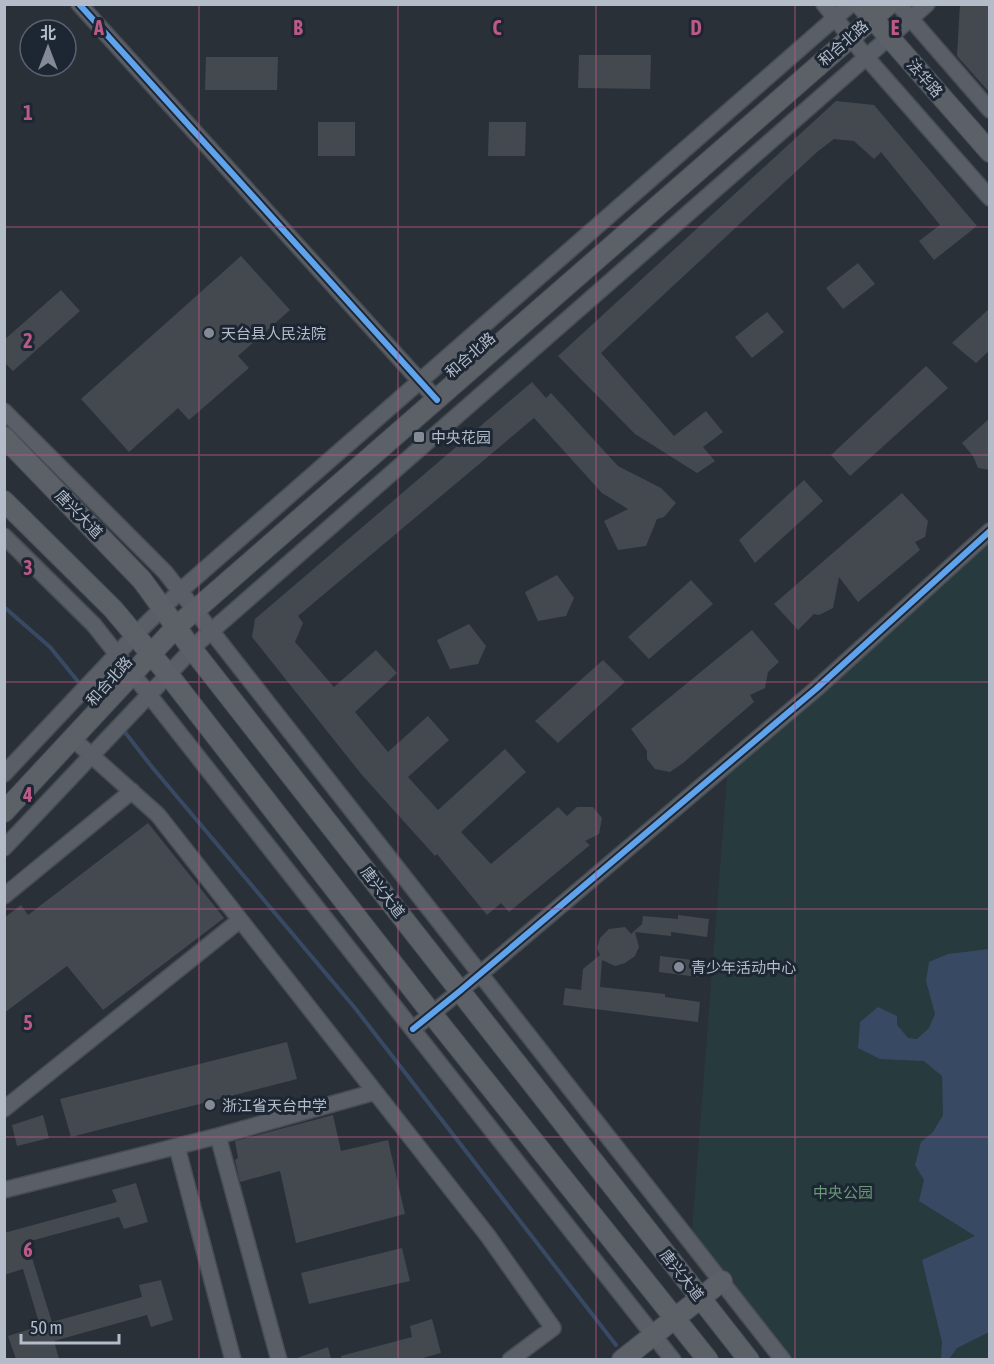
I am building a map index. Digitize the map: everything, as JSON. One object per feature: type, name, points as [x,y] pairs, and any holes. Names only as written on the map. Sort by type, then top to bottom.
[{"type":"main road","name":"和合北路","points":[[4,812],[177,626],[850,36],[866,11],[889,4]]},
{"type":"main road","name":"法华路","points":[[866,11],[990,152]]},
{"type":"main road","name":"唐兴大道","points":[[4,437],[142,580],[192,649],[749,1359]]},
{"type":"main road","points":[[4,501],[113,609],[150,653],[432,1014],[708,1359]]},
{"type":"main road","points":[[622,1359],[722,1281]]},
{"type":"street","points":[[79,4],[437,400]]},
{"type":"street","points":[[824,4],[866,57],[990,198]]},
{"type":"street","points":[[4,774],[135,635],[180,591],[851,4]]},
{"type":"street","points":[[898,4],[990,110]]},
{"type":"street","points":[[4,848],[211,630],[927,4]]},
{"type":"street","points":[[4,411],[165,572],[783,1359]]},
{"type":"street","points":[[413,1029],[460,992],[816,689],[990,531]]},
{"type":"street","points":[[4,536],[94,626],[117,654],[673,1359]]},
{"type":"street","points":[[73,739],[158,815],[488,1236],[553,1328],[510,1359]]},
{"type":"street","points":[[4,896],[132,791]]},
{"type":"street","points":[[4,1109],[240,920]]},
{"type":"street","points":[[4,1190],[177,1147],[375,1092]]},
{"type":"street","points":[[218,1136],[279,1359]]},
{"type":"street","points":[[177,1147],[233,1359]]},
{"type":"green space","name":"中央公园","points":[[989,544],[989,1359],[788,1359],[691,1243],[728,765]]},
{"type":"water","points":[[989,949],[989,1332],[957,1348],[949,1359],[932,1359],[941,1358],[942,1342],[922,1260],[975,1236],[919,1201],[924,1180],[915,1165],[921,1142],[933,1132],[943,1115],[942,1076],[924,1061],[880,1059],[858,1048],[860,1022],[878,1007],[897,1016],[897,1025],[908,1038],[917,1039],[929,1028],[935,1014],[926,981],[929,962],[948,954]]},
{"type":"building","points":[[960,4],[990,4],[990,93],[957,56]]},
{"type":"building","points":[[579,55],[651,55],[650,89],[578,88]]},
{"type":"building","points":[[206,57],[278,57],[277,90],[205,90]]},
{"type":"building","points":[[836,101],[874,105],[977,226],[934,260],[919,241],[940,225],[881,152],[874,159],[854,141],[834,139],[817,152],[601,353],[674,436],[706,411],[723,432],[703,447],[715,461],[697,473],[635,434],[558,356]]},
{"type":"building","points":[[318,122],[355,122],[355,156],[318,156]]},
{"type":"building","points":[[489,122],[526,122],[525,156],[488,156]]},
{"type":"building","name":"天台县人民法院","points":[[241,256],[290,310],[238,356],[249,368],[189,420],[178,408],[129,452],[81,399]]},
{"type":"building","points":[[858,263],[875,284],[843,309],[826,288]]},
{"type":"building","points":[[61,290],[80,311],[13,371],[4,362],[4,340]]},
{"type":"building","points":[[990,308],[990,350],[976,363],[952,343]]},
{"type":"building","points":[[767,312],[784,332],[752,358],[735,337]]},
{"type":"building","points":[[926,366],[948,388],[850,476],[831,455]]},
{"type":"building","points":[[532,382],[546,398],[551,393],[618,466],[661,488],[676,503],[664,517],[657,519],[646,546],[618,550],[604,521],[628,509],[602,493],[534,418],[298,616],[303,623],[295,642],[334,687],[376,650],[397,673],[355,712],[388,752],[428,716],[449,740],[408,777],[438,810],[505,749],[526,772],[461,832],[491,864],[558,807],[567,816],[577,807],[593,807],[602,818],[599,834],[585,841],[590,845],[509,912],[501,903],[487,915],[437,854],[435,856],[362,775],[252,637],[255,619]]},
{"type":"building","points":[[990,418],[990,470],[978,468],[973,456],[962,443]]},
{"type":"building","points":[[804,480],[823,501],[755,563],[739,540]]},
{"type":"building","points":[[902,493],[928,521],[925,537],[915,542],[920,550],[858,602],[839,577],[833,608],[819,615],[814,614],[798,630],[774,604]]},
{"type":"building","points":[[557,575],[574,598],[566,616],[538,621],[525,592]]},
{"type":"building","points":[[691,580],[713,604],[649,659],[628,637]]},
{"type":"building","points":[[469,624],[486,646],[478,664],[450,669],[437,640]]},
{"type":"building","points":[[752,630],[779,662],[768,672],[765,688],[750,695],[754,702],[683,763],[670,772],[655,769],[647,759],[647,751],[631,729]]},
{"type":"building","points":[[603,660],[625,682],[558,743],[535,721]]},
{"type":"building","points":[[148,823],[224,918],[103,1010],[67,966],[4,1013],[4,918],[21,905],[28,915]]},
{"type":"building","name":"青少年活动中心","points":[[678,915],[709,919],[707,937],[671,932],[671,936],[635,932],[639,947],[635,956],[615,966],[602,960],[600,987],[665,994],[665,997],[700,1002],[698,1022],[563,1005],[565,988],[581,990],[583,969],[600,955],[597,948],[600,938],[609,929],[625,927],[631,934],[642,924],[643,916],[678,919]]},
{"type":"building","points":[[660,956],[700,961],[698,977],[659,972]]},
{"type":"building","points":[[287,1042],[297,1079],[71,1137],[60,1099]]},
{"type":"building","points":[[43,1115],[49,1138],[17,1146],[12,1125]]},
{"type":"building","points":[[333,1115],[341,1151],[388,1140],[405,1214],[296,1243],[280,1171],[240,1182],[235,1160],[238,1158],[235,1141]]},
{"type":"building","points":[[136,1183],[148,1222],[124,1229],[119,1217],[27,1242],[52,1322],[142,1297],[139,1285],[161,1280],[173,1320],[151,1327],[147,1315],[54,1341],[59,1359],[16,1359],[8,1336],[40,1326],[23,1269],[4,1275],[4,1233],[117,1202],[112,1190]]},
{"type":"building","points":[[402,1248],[410,1281],[309,1304],[301,1273]]},
{"type":"building","points":[[432,1319],[441,1353],[419,1359],[341,1359],[341,1356],[412,1337],[410,1326]]},
{"type":"building","points":[[328,1347],[331,1359],[297,1359],[297,1358]]},
{"type":"waterway","points":[[4,607],[50,647],[80,684]]},
{"type":"waterway","points":[[124,731],[355,1008],[616,1345]]},
{"type":"cycle path","points":[[79,4],[437,400]]},
{"type":"cycle path","points":[[413,1029],[816,689],[990,531]]},
{"type":"place","name":"天台县人民法院","points":[[209,333]]},
{"type":"place","name":"中央花园","points":[[419,437]]},
{"type":"place","name":"青少年活动中心","points":[[679,967]]},
{"type":"place","name":"浙江省天台中学","points":[[210,1105]]}]
